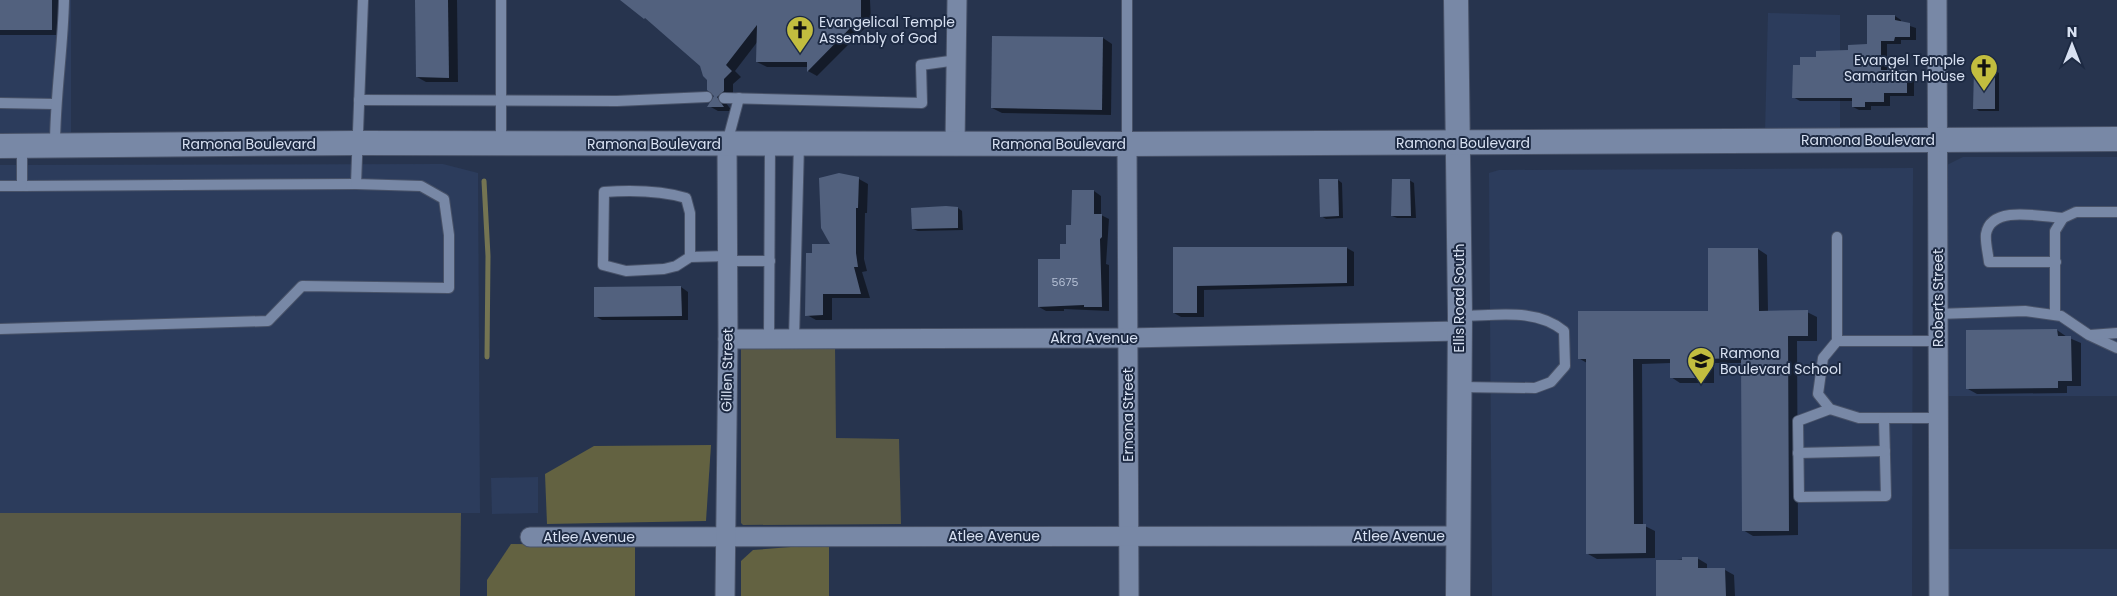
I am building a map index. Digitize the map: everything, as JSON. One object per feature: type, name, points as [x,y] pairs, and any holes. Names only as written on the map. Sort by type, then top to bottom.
[{"type":"street","points":[[954,144],[958,0]]},
{"type":"street","name":"Ellis Road South","points":[[1456,0],[1459,324],[1458,596]]},
{"type":"street","name":"Roberts Street","points":[[1937,0],[1939,596]]},
{"type":"street","name":"Ramona Boulevard","points":[[11,146],[357,143],[1127,144],[2117,139]]},
{"type":"street","name":"Gillen Street","points":[[725,596],[728,339],[727,144]]},
{"type":"street","name":"Ernona Street","points":[[1127,144],[1127,535],[1129,596]]},
{"type":"street","name":"Akra Avenue","points":[[728,339],[1128,338],[1459,324]]},
{"type":"street","name":"Atlee Avenue","points":[[530,537],[1458,536]]},
{"type":"lane","points":[[55,145],[55,104],[64,0]]},
{"type":"lane","points":[[356,184],[363,0]]},
{"type":"lane","points":[[501,0],[501,144]]},
{"type":"lane","points":[[1127,0],[1127,144]]},
{"type":"lane","points":[[724,98],[922,103],[921,65],[957,60]]},
{"type":"lane","points":[[359,100],[617,101],[707,97]]},
{"type":"lane","points":[[727,144],[739,98]]},
{"type":"lane","points":[[0,103],[55,104]]},
{"type":"lane","points":[[769,339],[770,143]]},
{"type":"lane","points":[[794,339],[799,143]]},
{"type":"lane","points":[[11,146],[22,186]]},
{"type":"lane","points":[[0,186],[356,184],[421,186],[444,199],[449,235],[449,288],[302,286],[268,320],[0,330]]},
{"type":"lane","points":[[690,257],[690,213],[686,198],[670,193],[632,190],[604,192],[603,265],[626,270],[664,270],[676,266],[690,257],[770,261]]},
{"type":"lane","points":[[2056,262],[1989,262],[1986,234],[1991,221],[2000,216],[2016,215],[2063,218],[2076,212],[2117,212]]},
{"type":"lane","points":[[2055,315],[2055,231],[2063,218]]},
{"type":"lane","points":[[1836,237],[1836,341],[1823,358],[1818,394],[1830,409],[1859,418],[1939,418]]},
{"type":"lane","points":[[1938,314],[2025,311],[2061,316],[2089,335],[2117,348]]},
{"type":"lane","points":[[1459,324],[1527,315],[1552,322],[1564,331],[1564,366],[1551,382],[1535,388],[1459,388]]},
{"type":"lane","points":[[2089,335],[2117,333]]},
{"type":"lane","points":[[1836,341],[1938,341]]},
{"type":"lane","points":[[1830,409],[1798,421],[1799,497],[1886,496],[1884,418]]},
{"type":"lane","points":[[1798,453],[1885,451]]},
{"type":"shaded area","points":[[0,0],[71,0],[71,137],[0,137]]},
{"type":"shaded area","points":[[1768,13],[1840,15],[1840,133],[1765,133]]},
{"type":"shaded area","points":[[1963,157],[2117,157],[2117,396],[1945,396],[1945,166]]},
{"type":"shaded area","points":[[443,164],[478,173],[480,513],[0,513],[0,165]]},
{"type":"shaded area","name":"Ramona Boulevard School","points":[[1913,168],[1912,596],[1492,596],[1489,173],[1499,170]]},
{"type":"shaded area","points":[[711,445],[706,521],[547,524],[545,474],[594,446]]},
{"type":"shaded area","points":[[538,477],[538,513],[492,514],[491,478]]},
{"type":"shaded area","points":[[511,544],[635,545],[635,596],[487,596],[487,580]]},
{"type":"shaded area","points":[[829,544],[829,596],[741,596],[741,561],[753,550]]},
{"type":"shaded area","points":[[1944,549],[2117,549],[2117,596],[1944,596]]},
{"type":"green space","points":[[747,345],[835,345],[836,438],[899,439],[901,524],[743,525],[741,523],[741,349]]},
{"type":"green space","points":[[0,513],[461,513],[460,596],[0,596]]},
{"type":"building","points":[[0,0],[52,0],[52,30],[0,30]]},
{"type":"building","points":[[415,0],[448,0],[449,78],[416,77]]},
{"type":"building","name":"Evangelical Temple Assembly of God","points":[[620,0],[861,0],[861,17],[807,72],[807,62],[756,62],[757,25],[726,65],[732,71],[724,79],[724,91],[717,97],[724,107],[707,107],[714,96],[707,90],[707,80],[703,76],[700,66],[645,18]]},
{"type":"building","points":[[1867,15],[1895,15],[1895,20],[1910,23],[1910,37],[1895,37],[1894,41],[1881,41],[1881,70],[1907,70],[1907,93],[1884,93],[1884,102],[1865,102],[1865,107],[1852,107],[1852,98],[1792,98],[1793,65],[1800,65],[1800,57],[1816,57],[1816,51],[1848,50],[1848,45],[1867,44]]},
{"type":"building","points":[[992,36],[1103,37],[1102,110],[991,108]]},
{"type":"building","name":"Evangel Temple Samaritan House","points":[[1974,69],[1995,69],[1995,109],[1973,109]]},
{"type":"building","points":[[839,173],[859,177],[858,208],[856,208],[856,253],[858,267],[854,267],[861,294],[823,294],[823,315],[805,316],[806,253],[812,253],[812,244],[830,244],[821,228],[819,178]]},
{"type":"building","points":[[1319,179],[1338,179],[1339,216],[1320,217]]},
{"type":"building","points":[[1392,179],[1410,179],[1411,216],[1391,216]]},
{"type":"building","points":[[1072,190],[1094,190],[1094,214],[1102,214],[1102,237],[1100,239],[1102,307],[1084,307],[1084,305],[1038,307],[1038,259],[1060,259],[1060,244],[1066,244],[1066,225],[1071,225]]},
{"type":"building","points":[[958,207],[958,228],[912,229],[911,208]]},
{"type":"building","points":[[1173,247],[1347,247],[1347,283],[1197,286],[1197,313],[1173,313]]},
{"type":"building","points":[[1708,248],[1758,248],[1759,311],[1808,310],[1808,336],[1788,336],[1789,531],[1742,531],[1741,358],[1705,359],[1705,378],[1670,378],[1670,359],[1633,359],[1634,524],[1646,524],[1646,553],[1586,554],[1586,359],[1578,359],[1578,311],[1708,311]]},
{"type":"building","points":[[681,286],[682,316],[594,317],[594,287]]},
{"type":"building","points":[[2057,329],[2058,336],[2071,336],[2072,381],[2058,381],[2058,388],[1966,389],[1966,330]]},
{"type":"building","points":[[1682,557],[1698,557],[1698,568],[1725,568],[1726,596],[1656,596],[1656,560],[1682,560]]},
{"type":"waterway","points":[[484,181],[488,256],[487,357]]},
{"type":"place","name":"Evangelical Temple Assembly of God","points":[[800,54]]},
{"type":"place","name":"Evangel Temple Samaritan House","points":[[1984,92]]},
{"type":"place","name":"Ramona Boulevard School","points":[[1701,385]]}]
